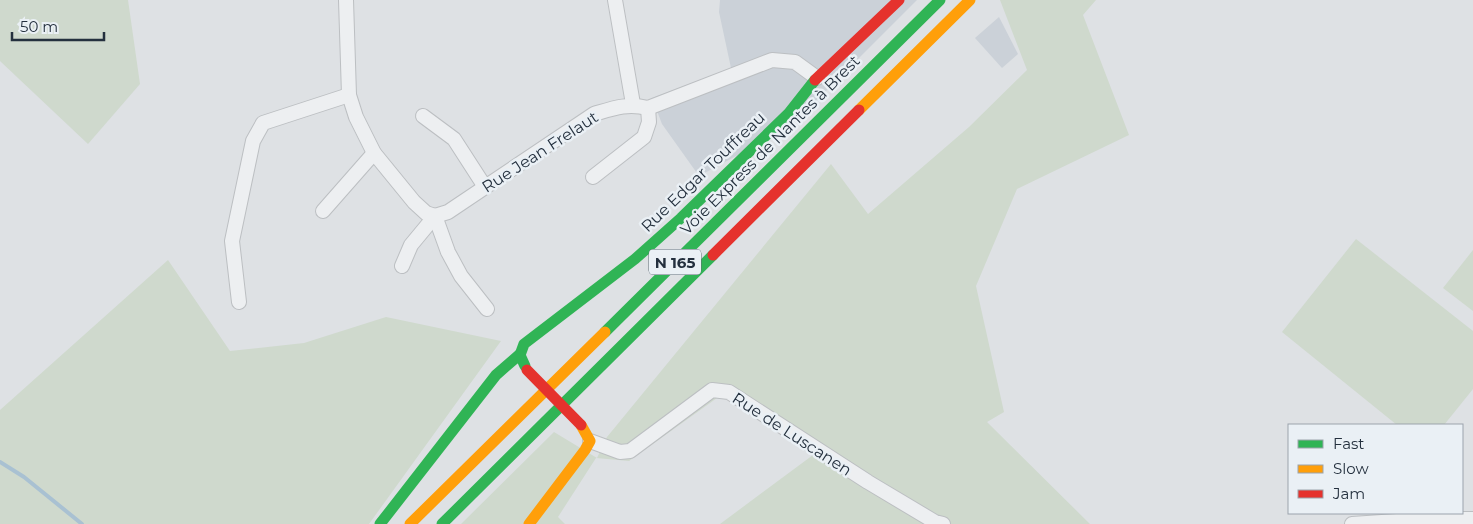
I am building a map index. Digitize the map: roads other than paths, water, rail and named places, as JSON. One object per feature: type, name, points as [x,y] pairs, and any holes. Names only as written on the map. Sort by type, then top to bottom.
[{"type":"main road","name":"Rue Edgar Touffreau","points":[[380,524],[496,375],[519,355],[519,350],[524,344],[635,259],[681,218],[788,112],[817,78],[899,0]]},
{"type":"main road","name":"Voie Express de Nantes à Brest","points":[[410,524],[940,0]]},
{"type":"main road","name":"N 165","points":[[442,524],[970,0]]},
{"type":"main road","points":[[519,355],[527,370],[581,425],[590,441],[529,524]]},
{"type":"street","points":[[346,0],[349,94],[356,116],[374,153],[414,202],[426,213],[435,216],[448,252],[462,276],[487,309]]},
{"type":"street","points":[[615,0],[634,104]]},
{"type":"street","points":[[593,177],[644,137],[649,122],[648,108],[772,60],[795,62],[817,78]]},
{"type":"street","points":[[239,302],[232,242],[253,141],[263,123],[349,94]]},
{"type":"street","name":"Rue Jean Frelaut","points":[[402,266],[411,245],[435,216],[448,212],[594,114],[634,104],[648,108]]},
{"type":"street","points":[[423,116],[454,138],[484,187]]},
{"type":"street","points":[[323,211],[374,153]]},
{"type":"street","name":"Rue de Luscanen","points":[[590,441],[620,452],[630,450],[712,390],[729,392],[868,482],[935,522],[942,524]]},
{"type":"street","points":[[1352,524],[1427,519],[1473,520]]},
{"type":"waterway","points":[[0,462],[24,477],[82,524]]}]
